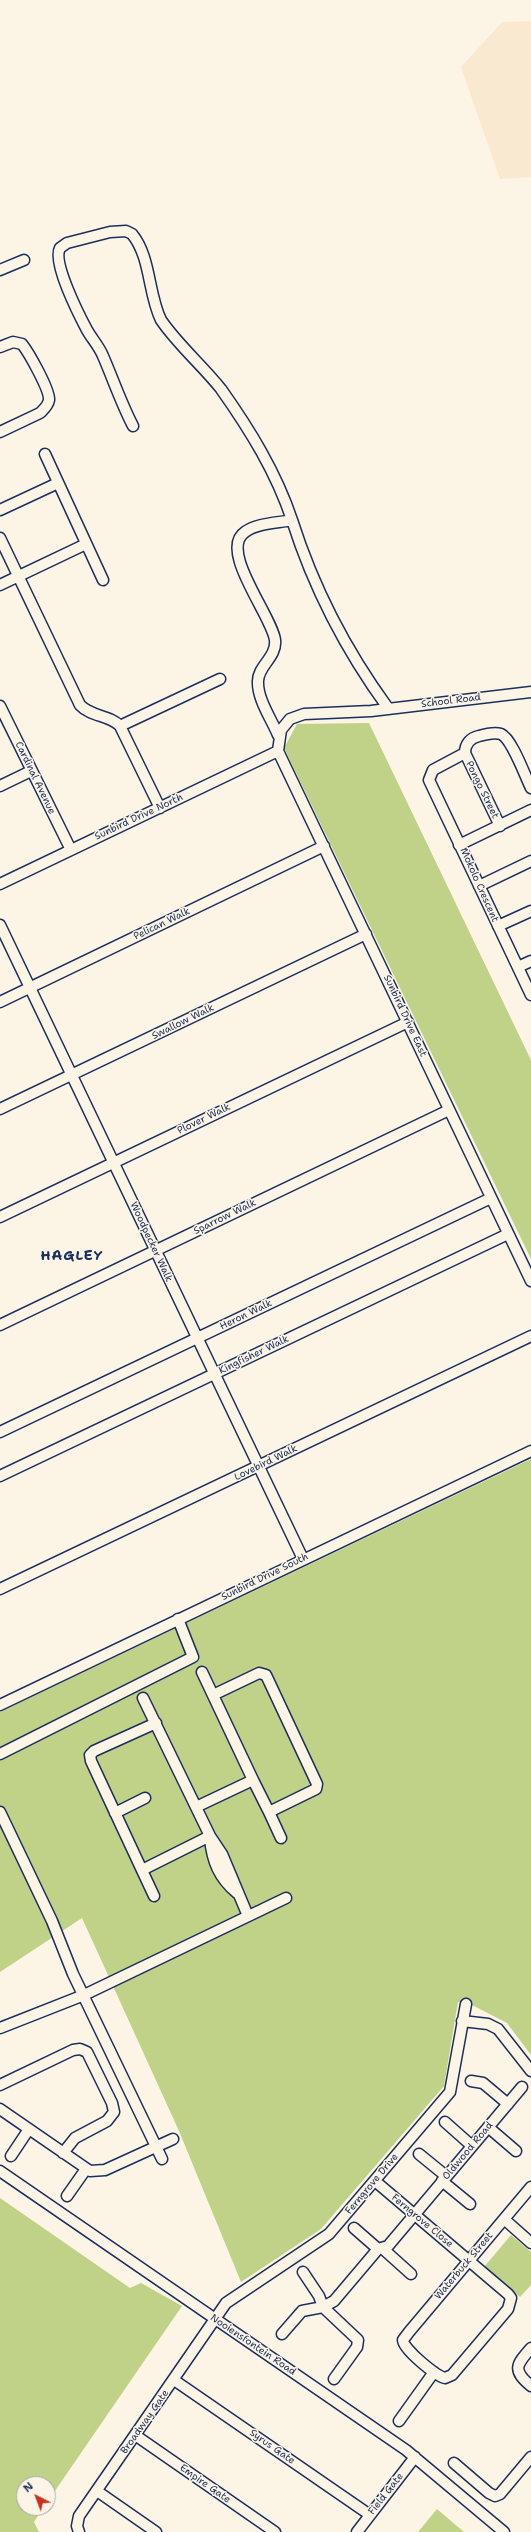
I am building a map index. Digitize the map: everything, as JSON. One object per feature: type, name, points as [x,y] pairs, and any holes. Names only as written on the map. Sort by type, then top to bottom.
[{"type":"street","points":[[133,426],[119,399],[102,355],[87,331],[71,295],[58,256],[60,248],[67,243],[121,231],[132,234],[137,242],[145,264],[155,308],[161,320],[221,389],[263,453],[275,475],[318,587],[365,674],[388,708]]},
{"type":"street","points":[[1,265],[24,260]]},
{"type":"street","points":[[0,348],[13,342],[22,344],[45,387],[49,400],[45,409],[40,413],[0,432]]},
{"type":"street","points":[[45,454],[103,580]]},
{"type":"street","points":[[0,510],[58,483]]},
{"type":"street","points":[[278,751],[278,735],[259,690],[258,681],[275,648],[274,636],[243,570],[238,544],[244,533],[250,529],[292,520]]},
{"type":"street","points":[[0,538],[80,705],[85,710],[116,722],[120,726],[160,808]]},
{"type":"street","points":[[0,585],[86,544]]},
{"type":"street","points":[[120,726],[220,678]]},
{"type":"street","name":"School Road","points":[[278,735],[290,719],[304,714],[371,711],[531,692]]},
{"type":"street","name":"Cardinal Avenue","points":[[0,706],[71,850]]},
{"type":"street","points":[[459,845],[429,780],[433,770],[465,754],[467,744],[475,737],[489,734],[501,734],[508,740],[531,788]]},
{"type":"street","name":"Sunbird Drive North","points":[[0,884],[278,751]]},
{"type":"street","name":"Sunbird Drive East","points":[[278,751],[531,1281]]},
{"type":"street","name":"Pongo Street","points":[[465,754],[500,826]]},
{"type":"street","points":[[0,786],[31,771]]},
{"type":"street","name":"Mokolo Crescent","points":[[531,810],[459,845],[531,995]]},
{"type":"street","name":"Pelican Walk","points":[[0,1002],[324,846]]},
{"type":"street","points":[[479,886],[531,861]]},
{"type":"street","points":[[498,926],[531,911]]},
{"type":"street","name":"Woodpecker Walk","points":[[0,925],[303,1560]]},
{"type":"street","name":"Swallow Walk","points":[[0,1109],[366,934]]},
{"type":"street","points":[[518,967],[531,960]]},
{"type":"street","name":"Plover Walk","points":[[0,1216],[408,1022]]},
{"type":"street","name":"Sparrow Walk","points":[[0,1325],[449,1110]]},
{"type":"street","name":"Heron Walk","points":[[0,1432],[491,1198]]},
{"type":"street","name":"Kingfisher Walk","points":[[0,1476],[508,1234]]},
{"type":"street","name":"Lovebird Walk","points":[[0,1589],[259,1467],[531,1336]]},
{"type":"street","name":"Sunbird Drive South","points":[[0,1705],[531,1451]]},
{"type":"street","points":[[0,1754],[193,1657],[178,1619]]},
{"type":"street","points":[[202,1672],[281,1838]]},
{"type":"street","points":[[213,1695],[251,1676],[262,1673],[266,1675],[317,1784],[316,1789],[269,1812]]},
{"type":"street","points":[[144,1698],[210,1836],[222,1854],[237,1893],[248,1916]]},
{"type":"street","points":[[154,1896],[91,1762],[90,1755],[94,1751],[156,1723]]},
{"type":"street","points":[[196,1807],[253,1780]]},
{"type":"street","points":[[115,1813],[145,1798]]},
{"type":"street","points":[[0,1812],[84,1995],[162,2159]]},
{"type":"street","points":[[142,1870],[210,1836]]},
{"type":"street","points":[[0,2028],[84,1995],[286,1898]]},
{"type":"street","name":"Ferngrove Drive","points":[[215,2318],[226,2303],[236,2294],[327,2236],[452,2089],[466,2004]]},
{"type":"street","points":[[462,2021],[488,2024],[498,2029],[531,2071]]},
{"type":"street","points":[[0,2085],[73,2050],[80,2049],[86,2052],[112,2103],[114,2112],[107,2121],[75,2138],[63,2153]]},
{"type":"street","points":[[471,2081],[483,2083],[508,2104]]},
{"type":"street","name":"Oldwood Road","points":[[323,2308],[334,2301],[380,2249],[388,2246],[522,2087]]},
{"type":"street","points":[[0,2109],[86,2169],[100,2171],[173,2138]]},
{"type":"street","points":[[445,2122],[472,2146]]},
{"type":"street","points":[[488,2127],[516,2151]]},
{"type":"street","points":[[11,2156],[29,2129]]},
{"type":"street","points":[[419,2154],[470,2204]]},
{"type":"street","points":[[68,2196],[86,2169]]},
{"type":"street","name":"Nooiensfontein Road","points":[[0,2171],[415,2457],[503,2531]]},
{"type":"street","name":"Ferngrove Close","points":[[375,2181],[508,2294],[511,2301],[510,2306],[452,2375],[445,2378],[434,2372]]},
{"type":"street","name":"Waterbuck Street","points":[[434,2372],[405,2347],[403,2340],[531,2187]]},
{"type":"street","points":[[504,2220],[531,2242]]},
{"type":"street","points":[[354,2228],[411,2274]]},
{"type":"street","points":[[303,2272],[319,2296],[323,2308],[358,2342],[357,2347],[334,2379]]},
{"type":"street","points":[[282,2334],[302,2311],[323,2308]]},
{"type":"street","name":"Broadway Gate","points":[[78,2529],[79,2516],[174,2380],[215,2318]]},
{"type":"street","points":[[531,2348],[522,2359],[517,2369],[519,2376],[531,2386]]},
{"type":"street","points":[[399,2421],[434,2372]]},
{"type":"street","name":"Syrus Gate","points":[[174,2380],[370,2515]]},
{"type":"street","name":"Empire Gate","points":[[136,2435],[275,2532]]},
{"type":"street","name":"Field Gate","points":[[356,2532],[415,2457]]},
{"type":"street","points":[[454,2463],[493,2495],[500,2494],[531,2457]]},
{"type":"street","points":[[97,2491],[156,2532]]},
{"type":"shaded area","points":[[531,21],[531,177],[500,179],[461,67],[502,22]]},
{"type":"green space","points":[[369,723],[531,1060],[531,1259],[284,748],[297,724]]},
{"type":"green space","points":[[531,1459],[531,2055],[507,2023],[470,2004],[458,2002],[444,2086],[321,2229],[241,2282],[179,2131],[82,1918],[0,1972],[0,1712]]},
{"type":"green space","points":[[0,2198],[130,2288],[141,2283],[182,2306],[56,2489],[56,2476],[16,2476],[16,2516],[38,2516],[34,2522],[39,2532],[0,2532]]},
{"type":"green space","points":[[511,2235],[531,2252],[531,2285],[520,2297],[484,2267]]},
{"type":"green space","points":[[437,2509],[464,2532],[418,2532]]},
{"type":"district","name":"HAGLEY","points":[[72,1256]]}]
